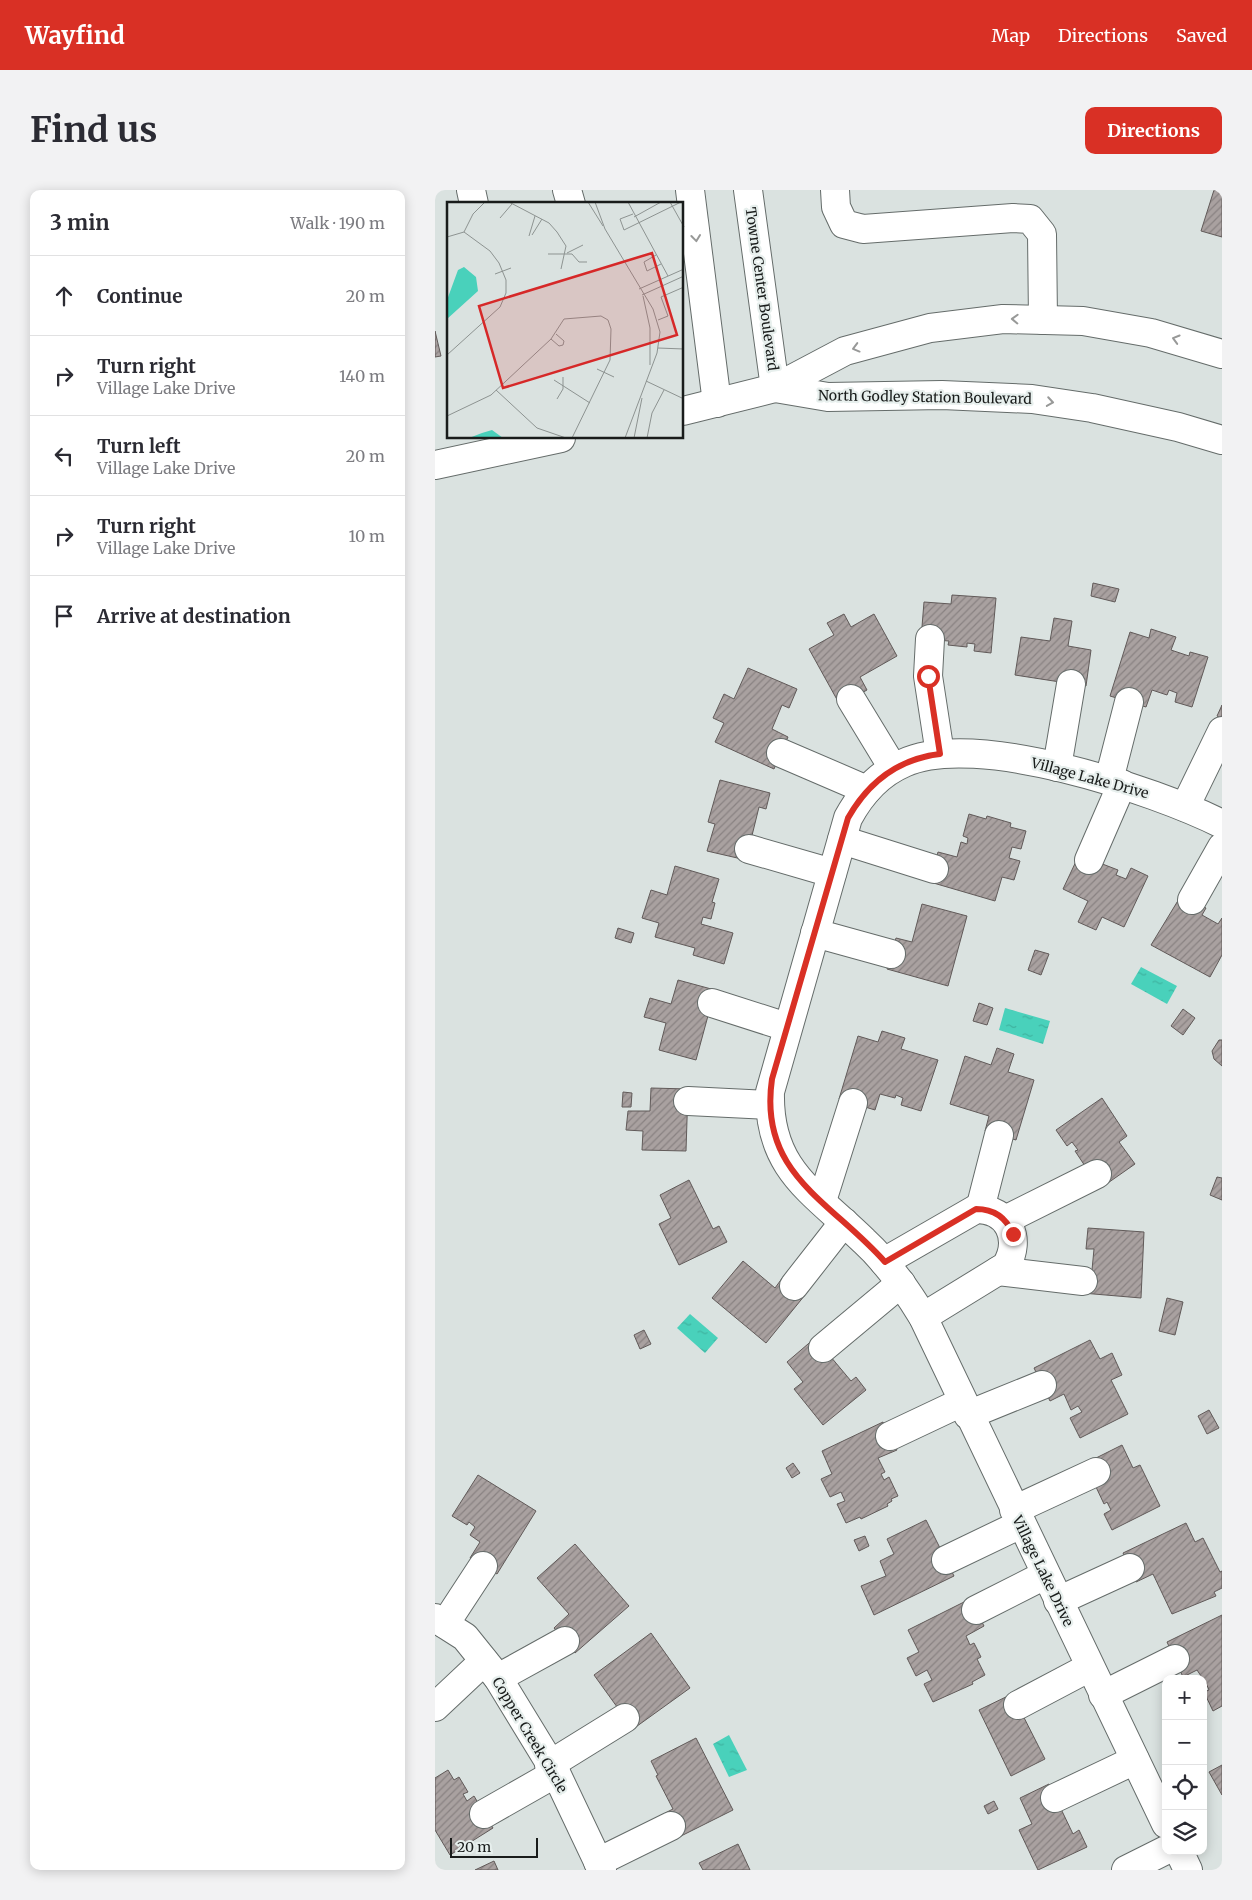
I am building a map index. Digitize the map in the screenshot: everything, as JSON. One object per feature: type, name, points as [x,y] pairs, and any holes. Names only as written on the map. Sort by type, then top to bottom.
[{"type":"street","points":[[690,190],[717,403]]},
{"type":"street","name":"Towne Center Boulevard","points":[[748,190],[775,388]]},
{"type":"street","points":[[835,190],[836,207],[844,224],[863,229],[1013,218],[1030,219],[1042,234],[1043,320]]},
{"type":"street","name":"North Godley Station Boulevard","points":[[684,411],[775,388],[845,351],[930,328],[1003,319],[1083,321],[1151,332],[1222,354]]},
{"type":"street","name":"North Godley Station Boulevard","points":[[775,388],[829,397],[941,395],[1032,399],[1092,408],[1178,427],[1222,440]]},
{"type":"street","points":[[435,465],[556,439]]},
{"type":"street","points":[[930,639],[928,676],[940,754]]},
{"type":"street","points":[[1057,767],[1071,684]]},
{"type":"street","points":[[851,699],[893,768]]},
{"type":"street","points":[[1089,860],[1116,782],[1129,702]]},
{"type":"street","points":[[1185,807],[1222,731]]},
{"type":"street","points":[[781,753],[867,790]]},
{"type":"street","name":"Village Lake Drive","points":[[1162,1816],[965,1409],[923,1317],[885,1262],[845,1222],[793,1175],[781,1154],[773,1131],[770,1105],[772,1079],[848,818],[867,790],[893,768],[916,758],[940,754],[993,757],[1057,767],[1116,782],[1185,807],[1222,824]]},
{"type":"street","points":[[842,840],[934,869]]},
{"type":"street","points":[[1193,900],[1222,847]]},
{"type":"street","points":[[749,849],[832,873]]},
{"type":"street","points":[[815,933],[891,954]]},
{"type":"street","points":[[712,1002],[787,1027]]},
{"type":"street","points":[[688,1101],[770,1105]]},
{"type":"street","points":[[822,1201],[853,1103]]},
{"type":"street","points":[[980,1209],[999,1135]]},
{"type":"street","points":[[1005,1220],[1097,1174]]},
{"type":"street","points":[[885,1262],[970,1211],[980,1209],[992,1211],[1005,1220],[1013,1234],[1013,1250],[1006,1266],[923,1317]]},
{"type":"street","points":[[794,1286],[845,1222]]},
{"type":"street","points":[[998,1271],[1083,1281]]},
{"type":"street","points":[[823,1348],[901,1283]]},
{"type":"street","points":[[890,1436],[965,1409],[1042,1385]]},
{"type":"street","points":[[946,1560],[1096,1472]]},
{"type":"street","points":[[440,1621],[483,1566]]},
{"type":"street","points":[[1058,1601],[1130,1568]]},
{"type":"street","points":[[976,1610],[1045,1575]]},
{"type":"street","name":"Copper Creek Circle","points":[[440,1621],[465,1637],[491,1670],[553,1769],[600,1866]]},
{"type":"street","points":[[435,1707],[491,1670],[565,1641]]},
{"type":"street","points":[[1103,1695],[1175,1659]]},
{"type":"street","points":[[1018,1705],[1090,1667]]},
{"type":"street","points":[[484,1814],[553,1769],[625,1718]]},
{"type":"street","points":[[1055,1798],[1135,1760]]},
{"type":"street","points":[[600,1866],[671,1826]]},
{"type":"street","points":[[1126,1870],[1162,1852]]},
{"type":"street","points":[[1181,1855],[1188,1870]]},
{"type":"water","points":[[1141,967],[1177,986],[1167,1004],[1131,984]]},
{"type":"water","points":[[1005,1008],[1050,1021],[1043,1044],[999,1030]]},
{"type":"water","points":[[690,1314],[718,1338],[705,1353],[677,1328]]},
{"type":"water","points":[[729,1735],[747,1770],[729,1777],[713,1744]]},
{"type":"building","points":[[1214,190],[1222,190],[1222,237],[1201,231]]},
{"type":"building","points":[[435,331],[441,356],[435,357]]},
{"type":"building","points":[[1093,583],[1119,589],[1115,602],[1091,596]]},
{"type":"building","points":[[952,595],[996,598],[991,653],[974,651],[975,644],[967,643],[967,647],[948,645],[949,641],[921,639],[924,602],[951,604]]},
{"type":"building","points":[[844,614],[851,627],[874,614],[897,656],[860,677],[867,690],[840,705],[809,649],[834,635],[827,623]]},
{"type":"building","points":[[1054,618],[1072,621],[1068,646],[1091,650],[1086,686],[1015,675],[1021,637],[1050,641]]},
{"type":"building","points":[[1151,629],[1176,637],[1171,650],[1189,656],[1190,652],[1208,657],[1192,707],[1175,702],[1177,693],[1169,690],[1167,695],[1152,690],[1146,707],[1110,696],[1130,632],[1149,638]]},
{"type":"building","points":[[748,668],[797,689],[789,708],[782,705],[772,729],[788,737],[774,769],[715,742],[724,723],[713,718],[724,694],[734,699]]},
{"type":"building","points":[[1222,705],[1222,719],[1217,716]]},
{"type":"building","points":[[720,780],[770,793],[766,809],[759,807],[746,860],[707,851],[715,824],[708,822]]},
{"type":"building","points":[[969,814],[986,819],[987,816],[1011,823],[1010,827],[1026,831],[1021,849],[1012,847],[1009,858],[1020,861],[1014,880],[1002,877],[995,901],[930,882],[938,852],[957,857],[961,842],[967,844],[968,838],[963,836]]},
{"type":"building","points":[[1079,855],[1118,870],[1116,875],[1126,879],[1131,868],[1148,876],[1124,927],[1102,917],[1096,930],[1078,922],[1088,901],[1063,889]]},
{"type":"building","points":[[675,866],[719,879],[712,902],[715,903],[711,919],[703,917],[701,924],[733,933],[724,964],[693,955],[695,948],[655,937],[659,923],[642,918],[651,890],[667,895]]},
{"type":"building","points":[[1182,894],[1206,908],[1202,915],[1218,924],[1222,918],[1222,955],[1210,977],[1151,945]]},
{"type":"building","points":[[922,904],[967,916],[948,986],[887,969],[896,938],[912,942]]},
{"type":"building","points":[[618,928],[634,933],[631,943],[615,938]]},
{"type":"building","points":[[1035,950],[1049,954],[1041,975],[1028,970]]},
{"type":"building","points":[[678,980],[715,990],[696,1060],[659,1050],[666,1023],[644,1017],[650,998],[671,1004]]},
{"type":"building","points":[[979,1003],[993,1008],[987,1025],[973,1021]]},
{"type":"building","points":[[1183,1009],[1195,1018],[1183,1035],[1171,1026]]},
{"type":"building","points":[[882,1031],[905,1038],[901,1049],[938,1060],[921,1111],[901,1105],[903,1098],[896,1095],[895,1098],[880,1094],[875,1110],[839,1099],[858,1036],[878,1042]]},
{"type":"building","points":[[1219,1040],[1222,1040],[1222,1066],[1214,1059],[1212,1051]]},
{"type":"building","points":[[997,1048],[1014,1054],[1008,1072],[1034,1080],[1016,1140],[985,1131],[989,1116],[950,1104],[965,1056],[991,1065]]},
{"type":"building","points":[[651,1088],[688,1089],[686,1151],[642,1150],[643,1131],[626,1130],[628,1111],[650,1111]]},
{"type":"building","points":[[623,1092],[632,1093],[631,1107],[622,1107]]},
{"type":"building","points":[[1102,1098],[1127,1136],[1119,1142],[1135,1164],[1105,1185],[1089,1163],[1085,1166],[1075,1151],[1078,1150],[1072,1142],[1067,1146],[1056,1130]]},
{"type":"building","points":[[1217,1177],[1222,1178],[1222,1200],[1210,1195]]},
{"type":"building","points":[[689,1180],[713,1229],[719,1226],[727,1242],[679,1265],[659,1224],[671,1218],[660,1195]]},
{"type":"building","points":[[1088,1228],[1144,1232],[1141,1298],[1082,1293],[1085,1270],[1092,1270],[1094,1249],[1086,1249]]},
{"type":"building","points":[[743,1261],[775,1288],[783,1277],[805,1295],[766,1343],[712,1298]]},
{"type":"building","points":[[1167,1298],[1183,1302],[1175,1335],[1159,1331]]},
{"type":"building","points":[[644,1330],[651,1344],[640,1349],[634,1335]]},
{"type":"building","points":[[815,1338],[851,1381],[856,1377],[866,1390],[823,1425],[794,1389],[803,1382],[787,1362]]},
{"type":"building","points":[[1090,1340],[1100,1359],[1112,1353],[1122,1375],[1111,1380],[1128,1414],[1080,1438],[1070,1418],[1082,1412],[1078,1406],[1071,1410],[1064,1394],[1050,1401],[1034,1368]]},
{"type":"building","points":[[1209,1410],[1219,1428],[1207,1434],[1198,1416]]},
{"type":"building","points":[[883,1422],[897,1450],[878,1458],[885,1472],[881,1474],[884,1480],[889,1477],[898,1496],[891,1499],[892,1501],[887,1504],[888,1506],[861,1519],[860,1517],[846,1523],[837,1504],[845,1501],[841,1492],[830,1497],[821,1479],[832,1474],[822,1451]]},
{"type":"building","points":[[1122,1445],[1133,1468],[1140,1465],[1160,1506],[1112,1530],[1104,1514],[1111,1510],[1107,1502],[1104,1504],[1096,1487],[1090,1461]]},
{"type":"building","points":[[793,1463],[800,1473],[792,1478],[786,1468]]},
{"type":"building","points":[[478,1475],[536,1511],[497,1574],[470,1558],[480,1542],[470,1535],[475,1527],[469,1522],[467,1525],[452,1516]]},
{"type":"building","points":[[926,1520],[954,1576],[874,1615],[861,1586],[886,1576],[880,1561],[894,1554],[887,1539]]},
{"type":"building","points":[[1186,1523],[1195,1542],[1203,1538],[1220,1572],[1222,1571],[1222,1588],[1214,1592],[1216,1596],[1172,1614],[1153,1574],[1136,1582],[1123,1553]]},
{"type":"building","points":[[865,1536],[869,1546],[859,1551],[854,1540]]},
{"type":"building","points":[[575,1544],[629,1606],[575,1653],[554,1628],[569,1614],[537,1578]]},
{"type":"building","points":[[970,1599],[984,1626],[966,1636],[970,1645],[974,1643],[981,1657],[977,1659],[985,1675],[972,1682],[973,1684],[933,1702],[924,1684],[932,1680],[927,1670],[916,1676],[907,1658],[919,1652],[908,1630]]},
{"type":"building","points":[[1222,1615],[1222,1706],[1213,1711],[1207,1698],[1207,1691],[1209,1690],[1207,1675],[1200,1675],[1197,1670],[1187,1675],[1182,1675],[1167,1642]]},
{"type":"building","points":[[651,1633],[690,1688],[633,1729],[594,1675]]},
{"type":"building","points":[[1012,1694],[1045,1759],[1011,1776],[979,1710]]},
{"type":"building","points":[[696,1738],[733,1810],[677,1838],[665,1813],[673,1809],[656,1776],[658,1775],[651,1761]]},
{"type":"building","points":[[1222,1765],[1222,1795],[1209,1772]]},
{"type":"building","points":[[448,1770],[454,1780],[459,1777],[468,1792],[463,1794],[467,1801],[474,1796],[493,1828],[450,1855],[435,1830],[435,1778]]},
{"type":"building","points":[[1049,1784],[1073,1834],[1079,1830],[1087,1847],[1038,1870],[1019,1830],[1032,1824],[1020,1798]]},
{"type":"building","points":[[994,1801],[998,1809],[988,1814],[984,1806]]},
{"type":"building","points":[[738,1844],[750,1870],[703,1870],[699,1863]]},
{"type":"building","points":[[494,1861],[498,1870],[475,1870]]},
{"type":"route","points":[[928,676],[940,754],[916,758],[893,768],[875,782],[860,798],[848,818],[772,1079],[770,1092],[771,1118],[776,1142],[793,1175],[865,1241],[885,1262],[976,1209],[992,1211],[999,1215],[1005,1220],[1013,1234]]}]
